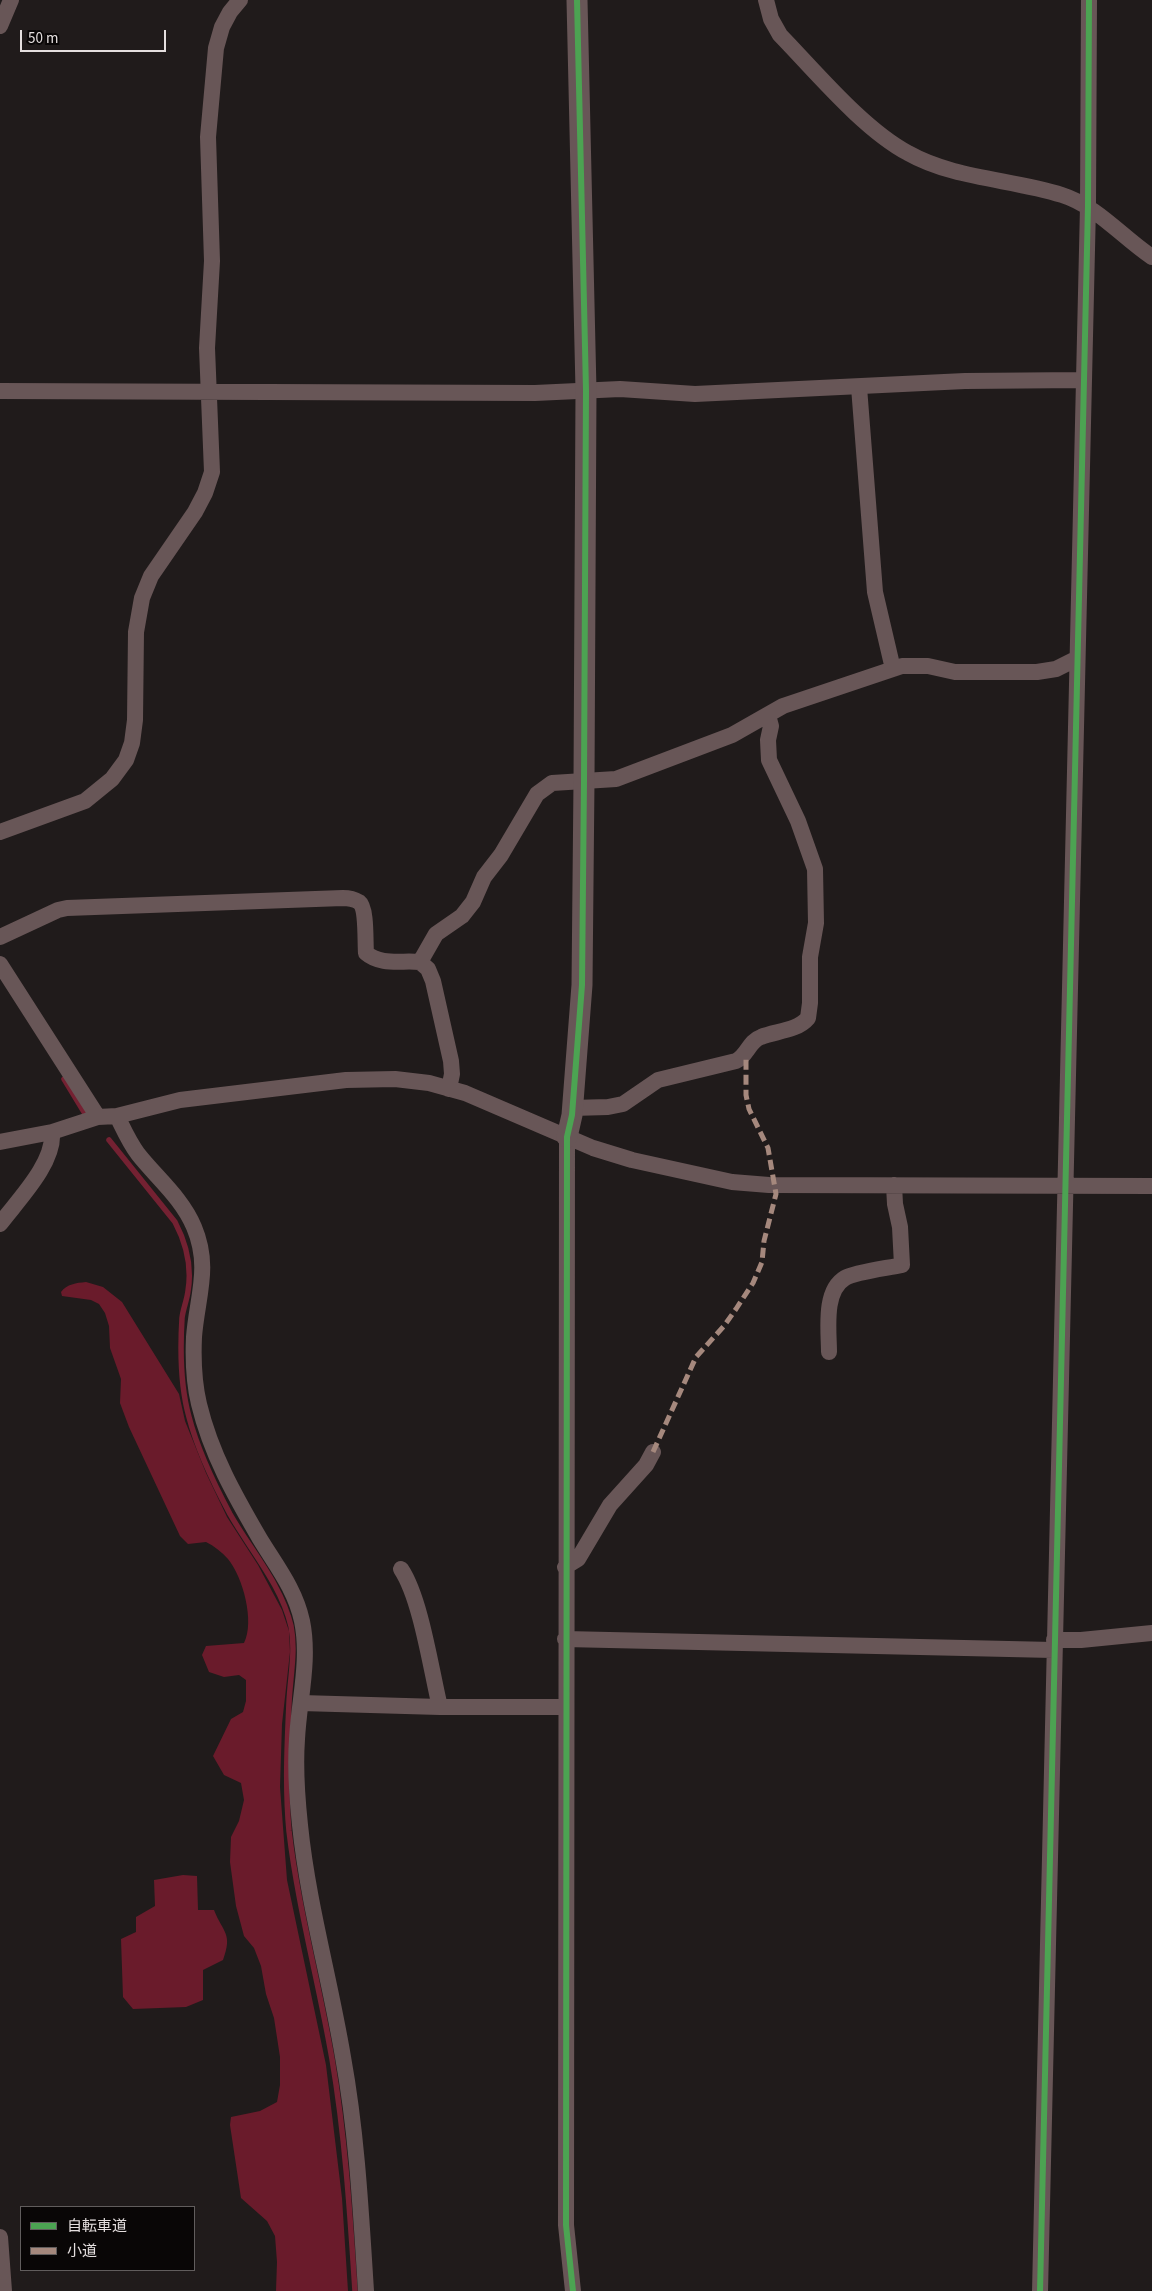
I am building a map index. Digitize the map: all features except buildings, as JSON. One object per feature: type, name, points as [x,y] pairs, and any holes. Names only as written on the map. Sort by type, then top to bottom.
[{"type":"street","points":[[0,26],[11,0]]},
{"type":"street","points":[[0,832],[85,801],[112,779],[126,760],[132,744],[134,720],[138,615],[151,576],[195,512],[212,472],[207,348],[212,261],[208,137],[216,48],[222,27],[230,12],[240,0]]},
{"type":"street","points":[[573,2291],[566,2225],[565,1567],[567,1137],[572,1108],[582,985],[586,390],[577,0]]},
{"type":"street","points":[[766,0],[771,19],[780,35],[871,127],[907,153],[928,163],[951,170],[1063,195],[1088,206],[1152,257]]},
{"type":"street","points":[[1040,2291],[1082,380],[1088,206],[1089,0]]},
{"type":"street","points":[[0,391],[535,393],[620,389],[695,394],[965,381],[1082,380]]},
{"type":"street","points":[[859,387],[875,592],[892,669]]},
{"type":"street","points":[[420,962],[436,934],[462,916],[472,902],[484,877],[501,855],[537,794],[552,783],[616,779],[732,735],[783,706],[892,669],[914,665],[955,672],[1037,672],[1056,669],[1076,659]]},
{"type":"street","points":[[572,1108],[608,1107],[623,1104],[658,1080],[736,1061],[744,1056],[754,1041],[760,1037],[798,1026],[808,1018],[810,1003],[810,957],[816,923],[815,869],[798,821],[769,760],[768,740],[771,726],[768,716]]},
{"type":"street","points":[[0,937],[58,910],[67,908],[343,898],[360,903],[364,910],[366,953],[372,959],[420,962],[428,969],[433,981],[451,1061],[452,1074],[449,1089]]},
{"type":"street","points":[[0,964],[98,1117]]},
{"type":"street","points":[[0,1142],[52,1132],[98,1117],[117,1116],[180,1100],[346,1080],[394,1079],[428,1083],[465,1093],[593,1148],[632,1160],[732,1182],[770,1185],[1152,1186]]},
{"type":"street","points":[[117,1116],[137,1152],[185,1210],[200,1242],[203,1264],[202,1288],[194,1338],[195,1384],[198,1400],[223,1475],[266,1549],[292,1588],[302,1620],[304,1638],[296,1776],[304,1859],[311,1906],[328,1978],[344,2062],[358,2178],[366,2291]]},
{"type":"street","points":[[0,1224],[42,1168],[51,1152],[52,1132]]},
{"type":"street","points":[[829,1352],[830,1306],[838,1283],[846,1277],[902,1264],[894,1185]]},
{"type":"street","points":[[565,1567],[578,1559],[610,1505],[646,1465],[653,1452]]},
{"type":"street","points":[[401,1569],[418,1614],[440,1707]]},
{"type":"street","points":[[565,1639],[1054,1645],[1081,1640],[1152,1633]]},
{"type":"street","points":[[300,1703],[440,1707],[565,1707]]},
{"type":"street","points":[[0,2237],[2,2285]]},
{"type":"shaded area","points":[[86,1282],[103,1287],[122,1302],[179,1394],[185,1421],[206,1473],[227,1517],[258,1565],[282,1610],[289,1631],[290,1652],[282,1724],[280,1787],[287,1880],[326,2065],[342,2198],[348,2291],[276,2291],[277,2262],[275,2236],[267,2221],[241,2198],[230,2125],[231,2117],[260,2111],[277,2102],[280,2085],[280,2057],[274,2018],[266,1994],[261,1966],[254,1948],[244,1936],[236,1906],[230,1862],[231,1837],[239,1821],[244,1800],[241,1783],[224,1775],[213,1756],[231,1719],[243,1712],[246,1701],[246,1680],[239,1675],[224,1677],[209,1672],[202,1655],[206,1646],[244,1643],[248,1624],[246,1600],[243,1588],[233,1567],[223,1554],[206,1542],[188,1544],[180,1536],[129,1427],[120,1403],[121,1379],[110,1348],[109,1326],[105,1313],[99,1304],[91,1300],[62,1296],[61,1292],[66,1287],[75,1283]]},
{"type":"shaded area","points":[[183,1875],[197,1876],[198,1910],[214,1910],[226,1934],[227,1944],[223,1960],[203,1970],[203,2000],[186,2007],[133,2009],[123,1997],[121,1939],[136,1932],[136,1917],[155,1906],[154,1880]]},
{"type":"waterway","points":[[64,1079],[84,1112]]},
{"type":"waterway","points":[[109,1140],[175,1222],[182,1238],[189,1264],[189,1282],[182,1318],[181,1368],[186,1405],[192,1429],[218,1491],[238,1528],[273,1582],[291,1626],[293,1655],[287,1767],[289,1831],[303,1917],[337,2088],[355,2291]]},
{"type":"marked path","points":[[653,1452],[696,1357],[724,1326],[736,1309],[753,1283],[762,1262],[764,1241],[776,1194],[768,1148],[749,1109],[746,1095],[746,1059],[744,1056]]},
{"type":"cycle path","points":[[573,2291],[566,2225],[567,1137],[572,1115],[582,985],[586,390],[577,0]]},
{"type":"cycle path","points":[[1040,2291],[1088,206],[1089,0]]}]
